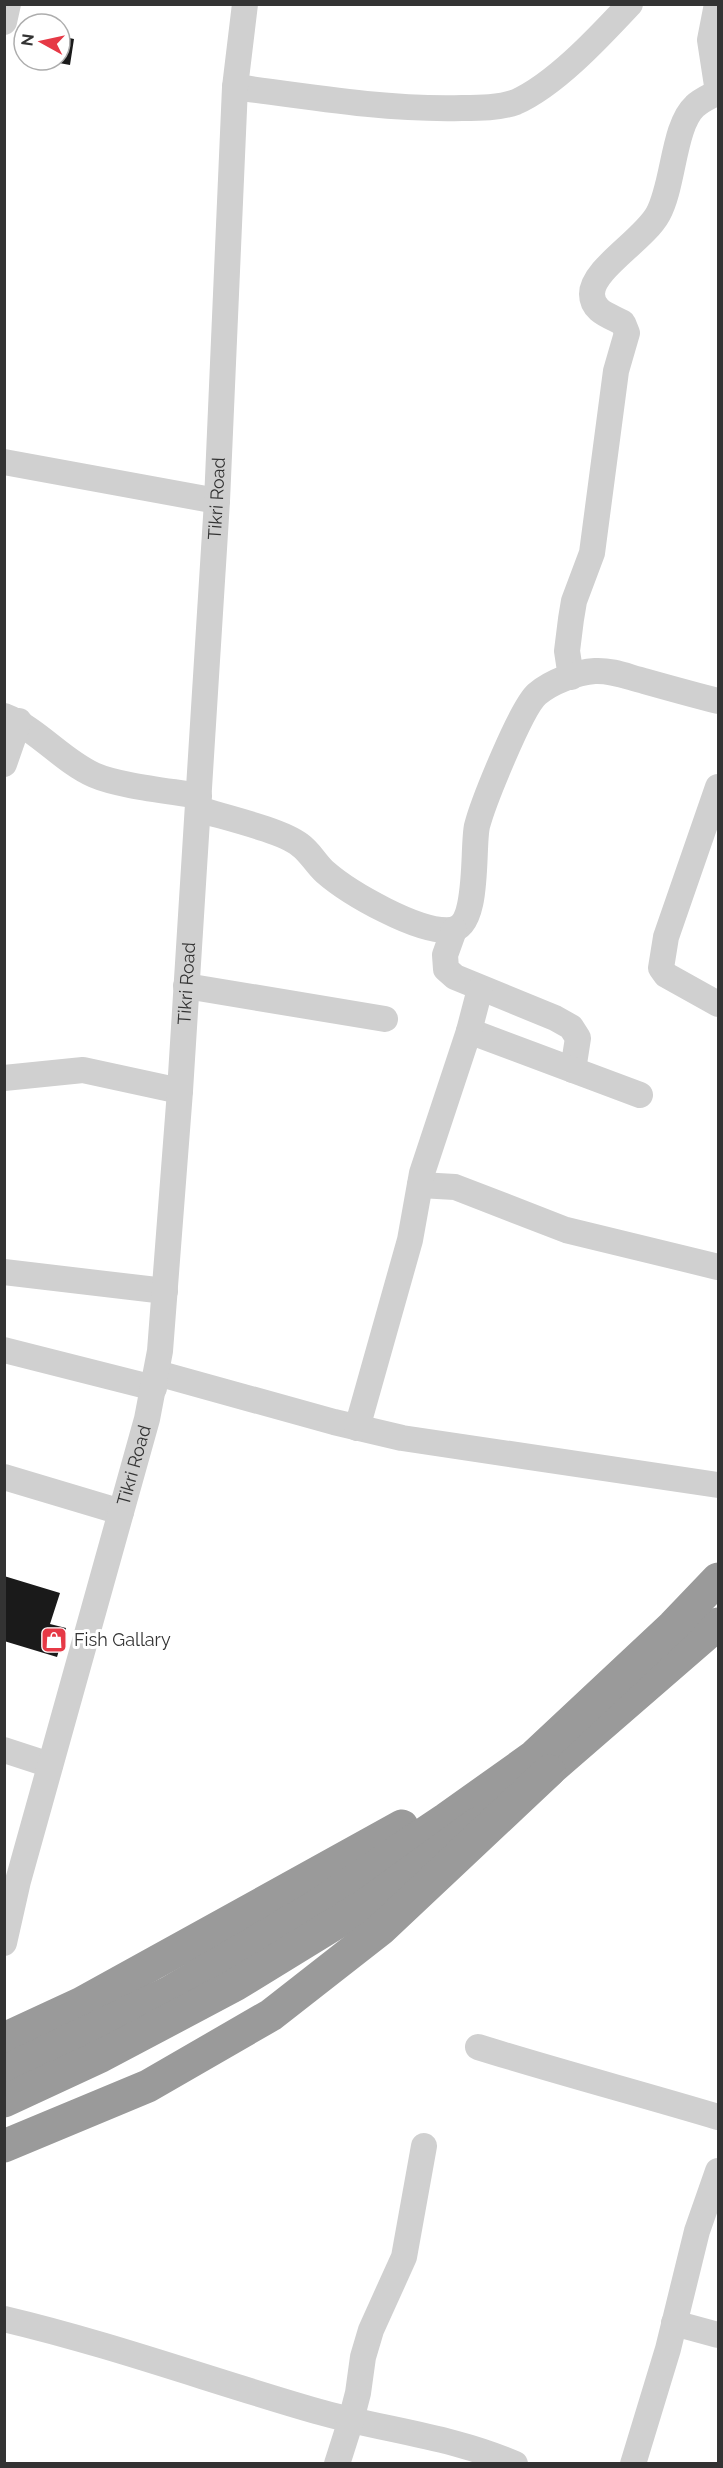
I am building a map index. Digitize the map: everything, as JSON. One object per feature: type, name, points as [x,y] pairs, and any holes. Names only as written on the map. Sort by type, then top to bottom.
[{"type":"highway","points":[[4,2146],[148,2086],[271,2015],[381,1929],[718,1579]]},
{"type":"highway","points":[[4,2101],[101,2056],[253,1974],[367,1904],[718,1624]]},
{"type":"highway","points":[[5,2039],[82,2003],[333,1863],[541,1764]]},
{"type":"highway","points":[[4,2072],[170,1992],[310,1910],[541,1764]]},
{"type":"street","points":[[4,22],[8,4]]},
{"type":"street","name":"Tikri Road","points":[[4,1943],[155,1381],[165,1291],[180,1091],[217,501],[235,87],[246,4]]},
{"type":"street","points":[[235,87],[366,104],[429,109],[496,106],[514,102],[555,76],[602,34],[630,4]]},
{"type":"street","points":[[571,677],[567,651],[571,619],[574,601],[592,553],[616,371],[627,333],[623,323],[602,313],[595,306],[592,296],[593,286],[600,274],[642,236],[658,215],[667,195],[686,118],[695,106],[718,92],[710,40],[717,4]]},
{"type":"street","points":[[4,462],[217,501]]},
{"type":"street","points":[[4,764],[12,719],[94,775],[198,803],[286,837],[301,845],[325,871],[341,884],[378,907],[400,918],[442,930],[453,930],[464,923],[469,910],[473,890],[477,826],[517,726],[527,706],[537,695],[571,677],[595,671],[615,673],[718,701]]},
{"type":"street","points":[[718,787],[666,937],[661,968],[666,975],[718,1004]]},
{"type":"street","points":[[453,930],[445,955],[446,969],[455,977],[480,989],[555,1018],[571,1027],[578,1038],[573,1070]]},
{"type":"street","points":[[186,986],[385,1019]]},
{"type":"street","points":[[357,1428],[410,1240],[430,1146],[469,1031],[480,989]]},
{"type":"street","points":[[469,1031],[640,1095]]},
{"type":"street","points":[[4,1078],[83,1070],[180,1091]]},
{"type":"street","points":[[420,1185],[455,1187],[566,1230],[718,1267]]},
{"type":"street","points":[[4,1272],[165,1291]]},
{"type":"street","points":[[4,1350],[155,1381],[402,1438],[718,1485]]},
{"type":"street","points":[[4,1477],[121,1512]]},
{"type":"street","points":[[4,1750],[50,1765]]},
{"type":"street","points":[[4,2032],[5,2039]]},
{"type":"street","points":[[478,2047],[549,2070],[611,2085],[718,2117]]},
{"type":"street","points":[[337,2463],[358,2393],[363,2357],[372,2330],[404,2257],[424,2146]]},
{"type":"street","points":[[633,2463],[668,2349],[697,2231],[718,2171]]},
{"type":"street","points":[[4,2319],[85,2339],[351,2420],[458,2444],[515,2463]]},
{"type":"street","points":[[674,2323],[718,2335]]},
{"type":"building","points":[[4,1576],[60,1593],[50,1624],[66,1628],[57,1657],[4,1641]]},
{"type":"place","name":"Fish Gallary","points":[[54,1640]]}]
